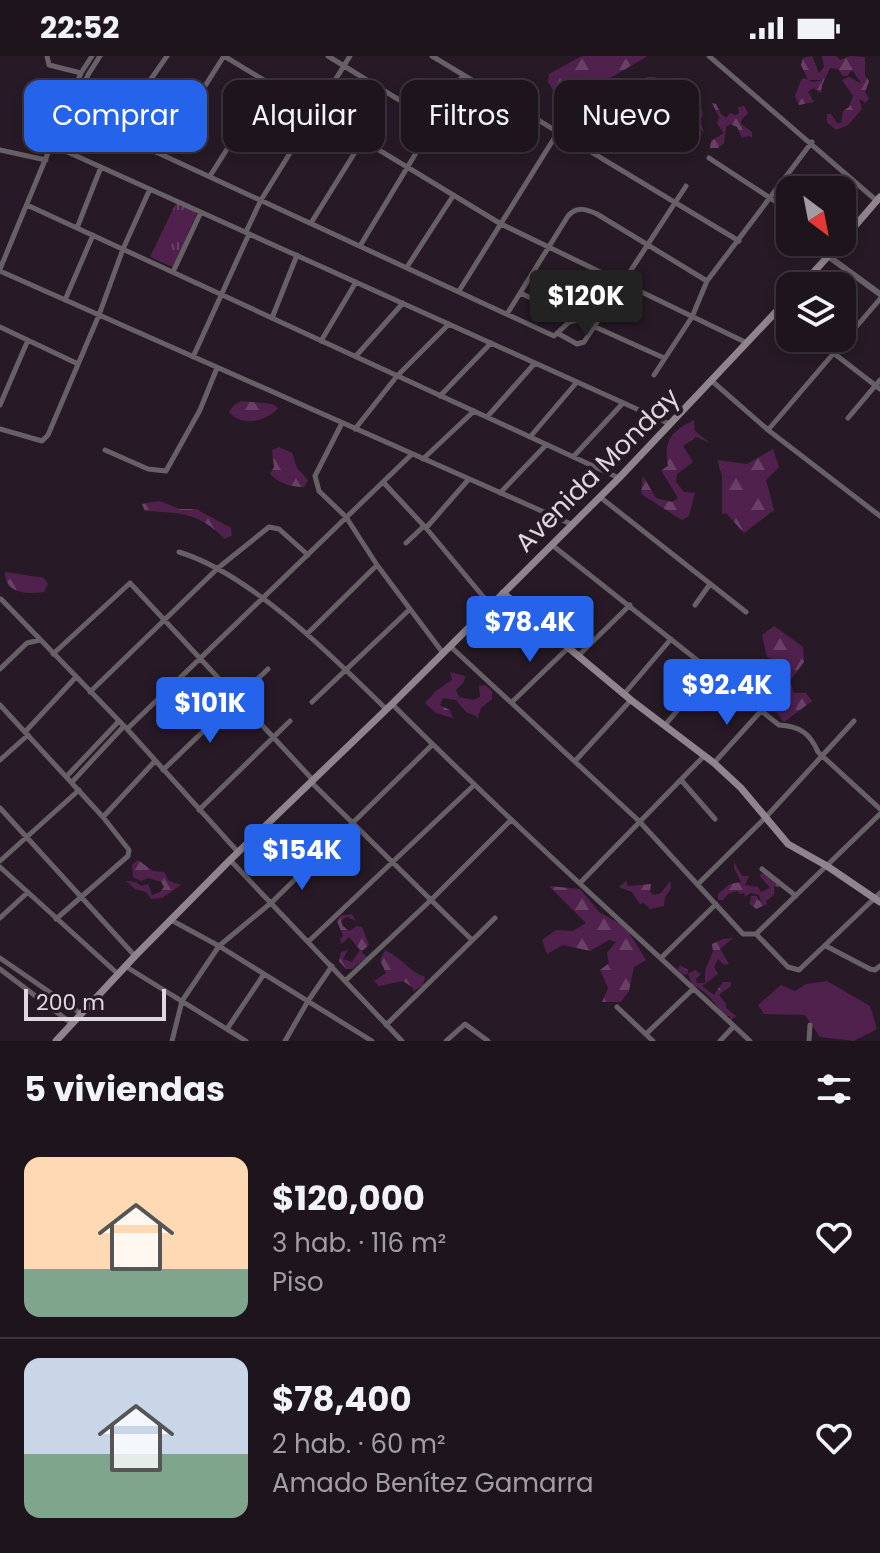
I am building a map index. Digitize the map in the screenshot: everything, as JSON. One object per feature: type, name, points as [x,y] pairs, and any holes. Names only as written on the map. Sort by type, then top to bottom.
[{"type":"main road","points":[[856,224],[879,199]]},
{"type":"main road","points":[[814,272],[828,256]]},
{"type":"main road","name":"Avenida Monday","points":[[59,1040],[125,966],[619,478],[776,312]]},
{"type":"main road","points":[[503,593],[631,700],[714,763],[788,844],[878,898]]},
{"type":"street","points":[[47,56],[49,65],[81,73]]},
{"type":"street","points":[[79,80],[92,56]]},
{"type":"street","points":[[86,80],[100,56]]},
{"type":"street","points":[[150,80],[167,56]]},
{"type":"street","points":[[162,154],[224,56],[264,80]]},
{"type":"street","points":[[328,56],[401,101]]},
{"type":"street","points":[[335,80],[350,56]]},
{"type":"street","points":[[432,56],[554,130]]},
{"type":"street","points":[[709,56],[879,199]]},
{"type":"street","points":[[460,80],[463,75]]},
{"type":"street","points":[[459,291],[554,138]]},
{"type":"street","points":[[654,375],[692,317],[707,281],[812,142]]},
{"type":"street","points":[[0,150],[46,160]]},
{"type":"street","points":[[49,152],[0,270],[571,524]]},
{"type":"street","points":[[68,152],[670,424]]},
{"type":"street","points":[[158,152],[554,336],[565,325],[578,320]]},
{"type":"street","points":[[210,176],[225,152]]},
{"type":"street","points":[[193,357],[261,200],[291,152]]},
{"type":"street","points":[[311,223],[355,152]]},
{"type":"street","points":[[380,152],[501,224],[748,344]]},
{"type":"street","points":[[360,246],[417,152]]},
{"type":"street","points":[[591,152],[739,241]]},
{"type":"street","points":[[709,158],[776,202]]},
{"type":"street","points":[[77,228],[101,167]]},
{"type":"street","points":[[559,334],[582,344],[686,186]]},
{"type":"street","points":[[0,429],[35,440],[44,439],[150,189]]},
{"type":"street","points":[[407,267],[453,196]]},
{"type":"street","points":[[27,205],[619,478]]},
{"type":"street","points":[[507,314],[568,216],[572,211],[586,208],[707,281]]},
{"type":"street","points":[[173,272],[201,212]]},
{"type":"street","points":[[65,300],[93,235]]},
{"type":"street","points":[[0,238],[11,240]]},
{"type":"street","points":[[272,318],[297,255]]},
{"type":"street","points":[[768,430],[880,296],[828,256]]},
{"type":"street","points":[[321,341],[356,282]]},
{"type":"street","points":[[520,293],[664,358]]},
{"type":"street","points":[[355,356],[403,303]]},
{"type":"street","points":[[355,429],[397,376],[449,324]]},
{"type":"street","points":[[0,327],[76,363]]},
{"type":"street","points":[[0,405],[28,340]]},
{"type":"street","points":[[440,396],[491,343]]},
{"type":"street","points":[[833,353],[878,385],[848,418]]},
{"type":"street","points":[[487,417],[535,363]]},
{"type":"street","points":[[105,450],[148,469],[166,471],[200,410],[217,368]]},
{"type":"street","points":[[712,381],[768,430],[880,516]]},
{"type":"street","points":[[530,437],[577,382]]},
{"type":"street","points":[[573,457],[623,403]]},
{"type":"street","points":[[423,459],[474,411]]},
{"type":"street","points":[[342,423],[314,482],[346,517],[377,565],[443,653]]},
{"type":"street","points":[[499,493],[546,445]]},
{"type":"street","points":[[67,776],[200,659],[412,454]]},
{"type":"street","points":[[406,543],[469,479]]},
{"type":"street","points":[[384,483],[491,606]]},
{"type":"street","points":[[600,496],[746,612]]},
{"type":"street","points":[[90,692],[218,568],[269,527],[279,529],[308,555]]},
{"type":"street","points":[[450,646],[639,821],[743,934],[756,934],[880,812],[818,752],[802,730],[779,725],[551,544]]},
{"type":"street","points":[[179,552],[218,568],[307,634],[432,745],[750,1041]]},
{"type":"street","points":[[307,634],[377,565]]},
{"type":"street","points":[[53,654],[130,583],[351,823],[472,940]]},
{"type":"street","points":[[695,605],[710,584]]},
{"type":"street","points":[[1,599],[124,726],[238,852]]},
{"type":"street","points":[[578,656],[630,605]]},
{"type":"street","points":[[312,702],[410,609]]},
{"type":"street","points":[[624,694],[671,639]]},
{"type":"street","points":[[0,669],[27,643],[40,640]]},
{"type":"street","points":[[512,702],[568,648]]},
{"type":"street","points":[[163,770],[268,669]]},
{"type":"street","points":[[665,725],[711,671]]},
{"type":"street","points":[[0,760],[76,677]]},
{"type":"street","points":[[576,760],[631,700]]},
{"type":"street","points":[[0,705],[128,847],[129,854],[56,919]]},
{"type":"street","points":[[714,763],[761,711]]},
{"type":"street","points":[[199,810],[290,721]]},
{"type":"street","points":[[698,884],[766,817],[854,721]]},
{"type":"street","points":[[72,782],[124,726]]},
{"type":"street","points":[[172,1041],[182,1001],[219,946],[272,902],[432,745]]},
{"type":"street","points":[[580,883],[705,756]]},
{"type":"street","points":[[103,817],[155,761]]},
{"type":"street","points":[[681,780],[715,819]]},
{"type":"street","points":[[309,941],[473,786]]},
{"type":"street","points":[[0,861],[79,790]]},
{"type":"street","points":[[95,808],[104,810],[113,806]]},
{"type":"street","points":[[0,808],[135,956]]},
{"type":"street","points":[[346,980],[511,820]]},
{"type":"street","points":[[230,860],[402,1041]]},
{"type":"street","points":[[0,867],[118,974]]},
{"type":"street","points":[[762,869],[796,896]]},
{"type":"street","points":[[0,918],[27,893]]},
{"type":"street","points":[[756,934],[788,967],[799,970],[878,898]]},
{"type":"street","points":[[661,957],[716,904]]},
{"type":"street","points":[[386,1025],[495,918]]},
{"type":"street","points":[[171,920],[219,946],[362,1038],[372,1041]]},
{"type":"street","points":[[826,946],[878,970]]},
{"type":"street","points":[[0,958],[80,1013]]},
{"type":"street","points":[[125,966],[246,1041]]},
{"type":"street","points":[[285,1041],[332,966]]},
{"type":"street","points":[[0,969],[71,1023]]},
{"type":"street","points":[[227,1029],[264,974]]},
{"type":"street","points":[[646,1034],[693,989]]},
{"type":"street","points":[[617,1007],[653,1041]]},
{"type":"street","points":[[446,1041],[465,1024],[488,1041]]},
{"type":"street","points":[[809,1041],[810,1025]]},
{"type":"street","points":[[720,1041],[734,1026]]},
{"type":"green space","points":[[582,56],[646,56],[607,80],[554,80],[554,92],[548,82],[549,74]]},
{"type":"green space","points":[[812,56],[819,73],[824,67],[822,56],[836,56],[840,60],[850,56],[865,57],[865,75],[869,81],[865,92],[869,99],[863,105],[865,102],[859,99],[862,109],[848,125],[836,130],[827,122],[827,114],[841,123],[843,111],[849,107],[853,96],[842,80],[849,77],[862,84],[852,70],[843,76],[838,69],[830,68],[821,93],[813,88],[808,92],[814,102],[799,105],[795,96],[801,80],[808,80],[801,65],[803,58]]},
{"type":"green space","points":[[699,99],[703,114],[700,121],[704,132],[699,129]]},
{"type":"green space","points":[[712,103],[726,118],[730,113],[739,113],[738,107],[744,106],[748,113],[741,124],[752,132],[752,138],[742,138],[737,127],[730,124],[726,127],[724,143],[718,148],[710,148],[711,141],[724,133],[717,124],[719,117]]},
{"type":"green space","points":[[176,203],[197,213],[173,267],[150,257]]},
{"type":"green space","points":[[241,401],[272,404],[278,408],[261,419],[240,420],[229,412]]},
{"type":"green space","points":[[694,420],[695,431],[710,443],[696,437],[683,446],[693,462],[677,474],[676,482],[684,492],[695,493],[689,516],[682,520],[641,494],[643,476],[656,498],[672,502],[678,498],[661,470],[668,466],[667,449],[671,437]]},
{"type":"green space","points":[[279,447],[292,453],[297,468],[308,480],[304,487],[286,484],[270,474],[274,467],[272,450]]},
{"type":"green space","points":[[773,449],[779,467],[766,480],[774,510],[744,533],[726,513],[722,514],[722,475],[717,460],[747,464]]},
{"type":"green space","points":[[159,501],[180,509],[196,509],[231,528],[232,535],[225,539],[197,519],[145,511],[142,504]]},
{"type":"green space","points":[[5,572],[44,578],[48,584],[44,592],[18,591],[8,584]]},
{"type":"green space","points":[[774,626],[803,647],[804,662],[790,681],[794,693],[806,693],[812,701],[784,722],[775,710],[785,689],[779,676],[786,664],[767,657],[762,635]]},
{"type":"green space","points":[[450,672],[465,676],[464,682],[456,690],[459,697],[473,700],[480,697],[479,686],[485,685],[492,691],[492,699],[481,708],[477,720],[456,700],[443,698],[440,705],[450,710],[453,718],[436,713],[425,703],[452,680]]},
{"type":"green space","points":[[138,860],[153,871],[164,872],[169,881],[181,885],[162,898],[151,899],[146,892],[135,889],[126,881],[141,886],[148,884],[152,895],[164,887],[161,882],[148,878],[141,881],[133,877],[132,865]]},
{"type":"green space","points":[[734,862],[742,876],[749,876],[745,885],[758,887],[761,892],[770,888],[760,876],[761,873],[780,887],[774,886],[774,895],[766,901],[767,904],[756,909],[750,904],[751,896],[757,896],[761,901],[759,895],[750,893],[745,897],[744,893],[737,891],[718,900],[718,894],[730,884],[741,882]]},
{"type":"green space","points":[[626,881],[628,886],[651,884],[650,892],[654,895],[661,893],[670,881],[671,888],[664,906],[650,909],[644,903],[640,904],[632,892],[619,887]]},
{"type":"green space","points":[[549,886],[580,889],[600,913],[625,926],[646,960],[634,967],[629,991],[621,1002],[602,1002],[608,988],[600,970],[609,963],[607,953],[616,942],[609,940],[590,951],[563,945],[547,954],[542,940],[556,930],[573,931],[586,923]]},
{"type":"green space","points":[[352,914],[356,921],[347,917],[341,921],[343,926],[349,931],[357,926],[362,927],[369,945],[361,952],[367,957],[352,969],[346,969],[339,961],[341,952],[348,950],[343,959],[352,962],[360,950],[349,937],[341,944],[343,936],[337,921],[340,916]]},
{"type":"green space","points":[[733,938],[720,949],[729,964],[724,965],[718,959],[714,967],[718,974],[702,986],[714,995],[723,982],[731,982],[731,986],[719,995],[726,1008],[736,1016],[730,1021],[730,1016],[726,1016],[706,994],[692,985],[688,974],[695,970],[701,974],[696,979],[697,983],[705,983],[712,944]]},
{"type":"green space","points":[[385,950],[425,977],[423,985],[414,991],[403,981],[379,986],[374,981],[386,973],[380,960]]},
{"type":"green space","points":[[680,965],[688,970],[688,974],[683,975],[678,970]]},
{"type":"green space","points":[[827,981],[870,1006],[877,1029],[854,1041],[820,1037],[805,1015],[764,1014],[758,1005],[781,985],[795,991],[806,984]]}]
